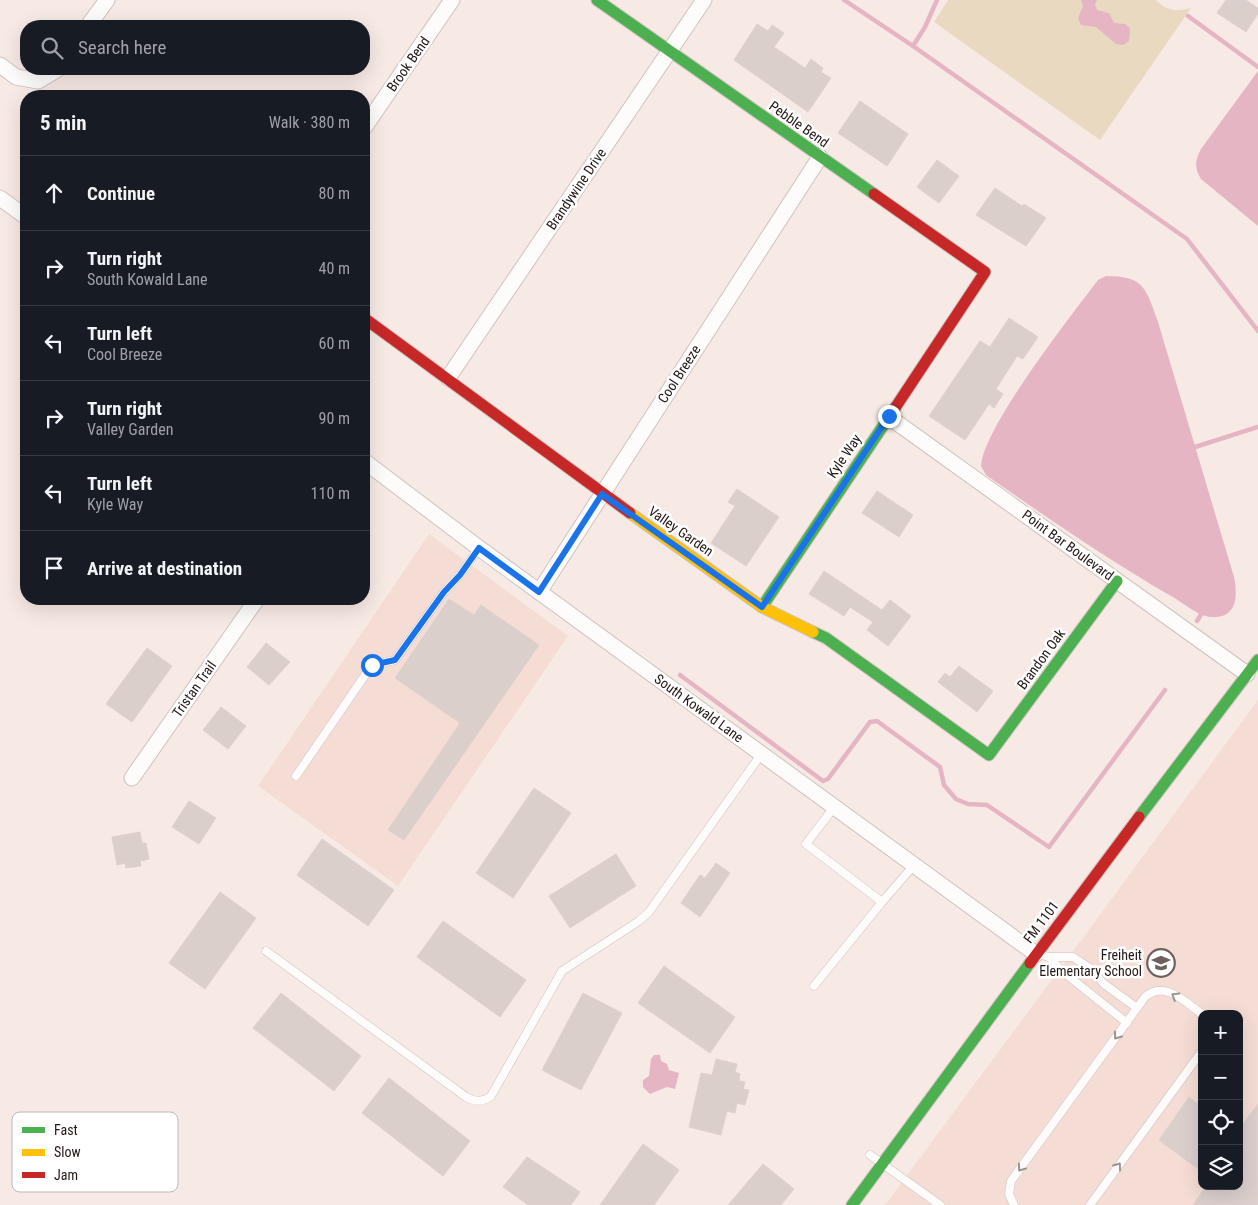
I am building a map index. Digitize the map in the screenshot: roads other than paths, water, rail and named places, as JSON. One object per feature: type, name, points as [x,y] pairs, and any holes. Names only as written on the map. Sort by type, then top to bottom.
[{"type":"street","points":[[92,20],[107,0]]},
{"type":"street","name":"Brook Bend","points":[[370,119],[452,0]]},
{"type":"street","name":"Pebble Bend","points":[[597,0],[985,272]]},
{"type":"street","name":"Brandywine Drive","points":[[448,378],[704,0]]},
{"type":"street","points":[[0,65],[16,76],[38,81],[48,75]]},
{"type":"street","name":"Cool Breeze","points":[[539,592],[820,157]]},
{"type":"street","points":[[0,198],[20,213]]},
{"type":"street","name":"Kyle Way","points":[[762,607],[985,272]]},
{"type":"street","name":"Valley Garden","points":[[370,322],[448,378],[602,494],[762,607],[826,638],[989,755]]},
{"type":"street","name":"Point Bar Boulevard","points":[[889,416],[1247,674]]},
{"type":"street","name":"South Kowald Lane","points":[[370,466],[539,592],[1043,956]]},
{"type":"street","name":"Brandon Oak","points":[[989,755],[1118,581]]},
{"type":"street","name":"Tristan Trail","points":[[132,778],[253,605]]},
{"type":"street","name":"FM 1101","points":[[852,1205],[883,1162],[1043,956],[1258,660]]},
{"type":"lane","points":[[296,776],[372,665],[395,660],[444,592],[460,575],[479,548]]},
{"type":"lane","points":[[266,951],[466,1098],[470,1100],[486,1099],[491,1096],[562,971],[639,921],[649,912],[762,753]]},
{"type":"lane","points":[[835,806],[806,844],[882,902]]},
{"type":"lane","points":[[814,986],[915,864]]},
{"type":"lane","points":[[1043,956],[1074,957],[1091,969],[1104,984],[1137,1008]]},
{"type":"lane","points":[[1043,956],[1127,1022]]},
{"type":"lane","points":[[1014,1205],[1009,1194],[1011,1181],[1137,1008],[1150,993],[1162,990],[1169,991],[1198,1011]]},
{"type":"lane","points":[[1090,1205],[1199,1055]]},
{"type":"lane","points":[[870,1155],[883,1162],[940,1205]]},
{"type":"waterway","points":[[844,0],[913,46],[1187,239],[1258,331]]},
{"type":"waterway","points":[[913,46],[925,27],[937,0]]},
{"type":"waterway","points":[[1188,16],[1258,67]]},
{"type":"waterway","points":[[1193,450],[1195,447],[1258,427]]},
{"type":"waterway","points":[[1197,621],[1202,613],[1201,608]]},
{"type":"waterway","points":[[680,675],[823,781],[828,779],[870,722],[877,721],[940,767],[944,785],[956,799],[968,804],[987,805],[1049,847],[1165,690]]},
{"type":"place","name":"Freiheit Elementary School","points":[[1161,963]]}]
